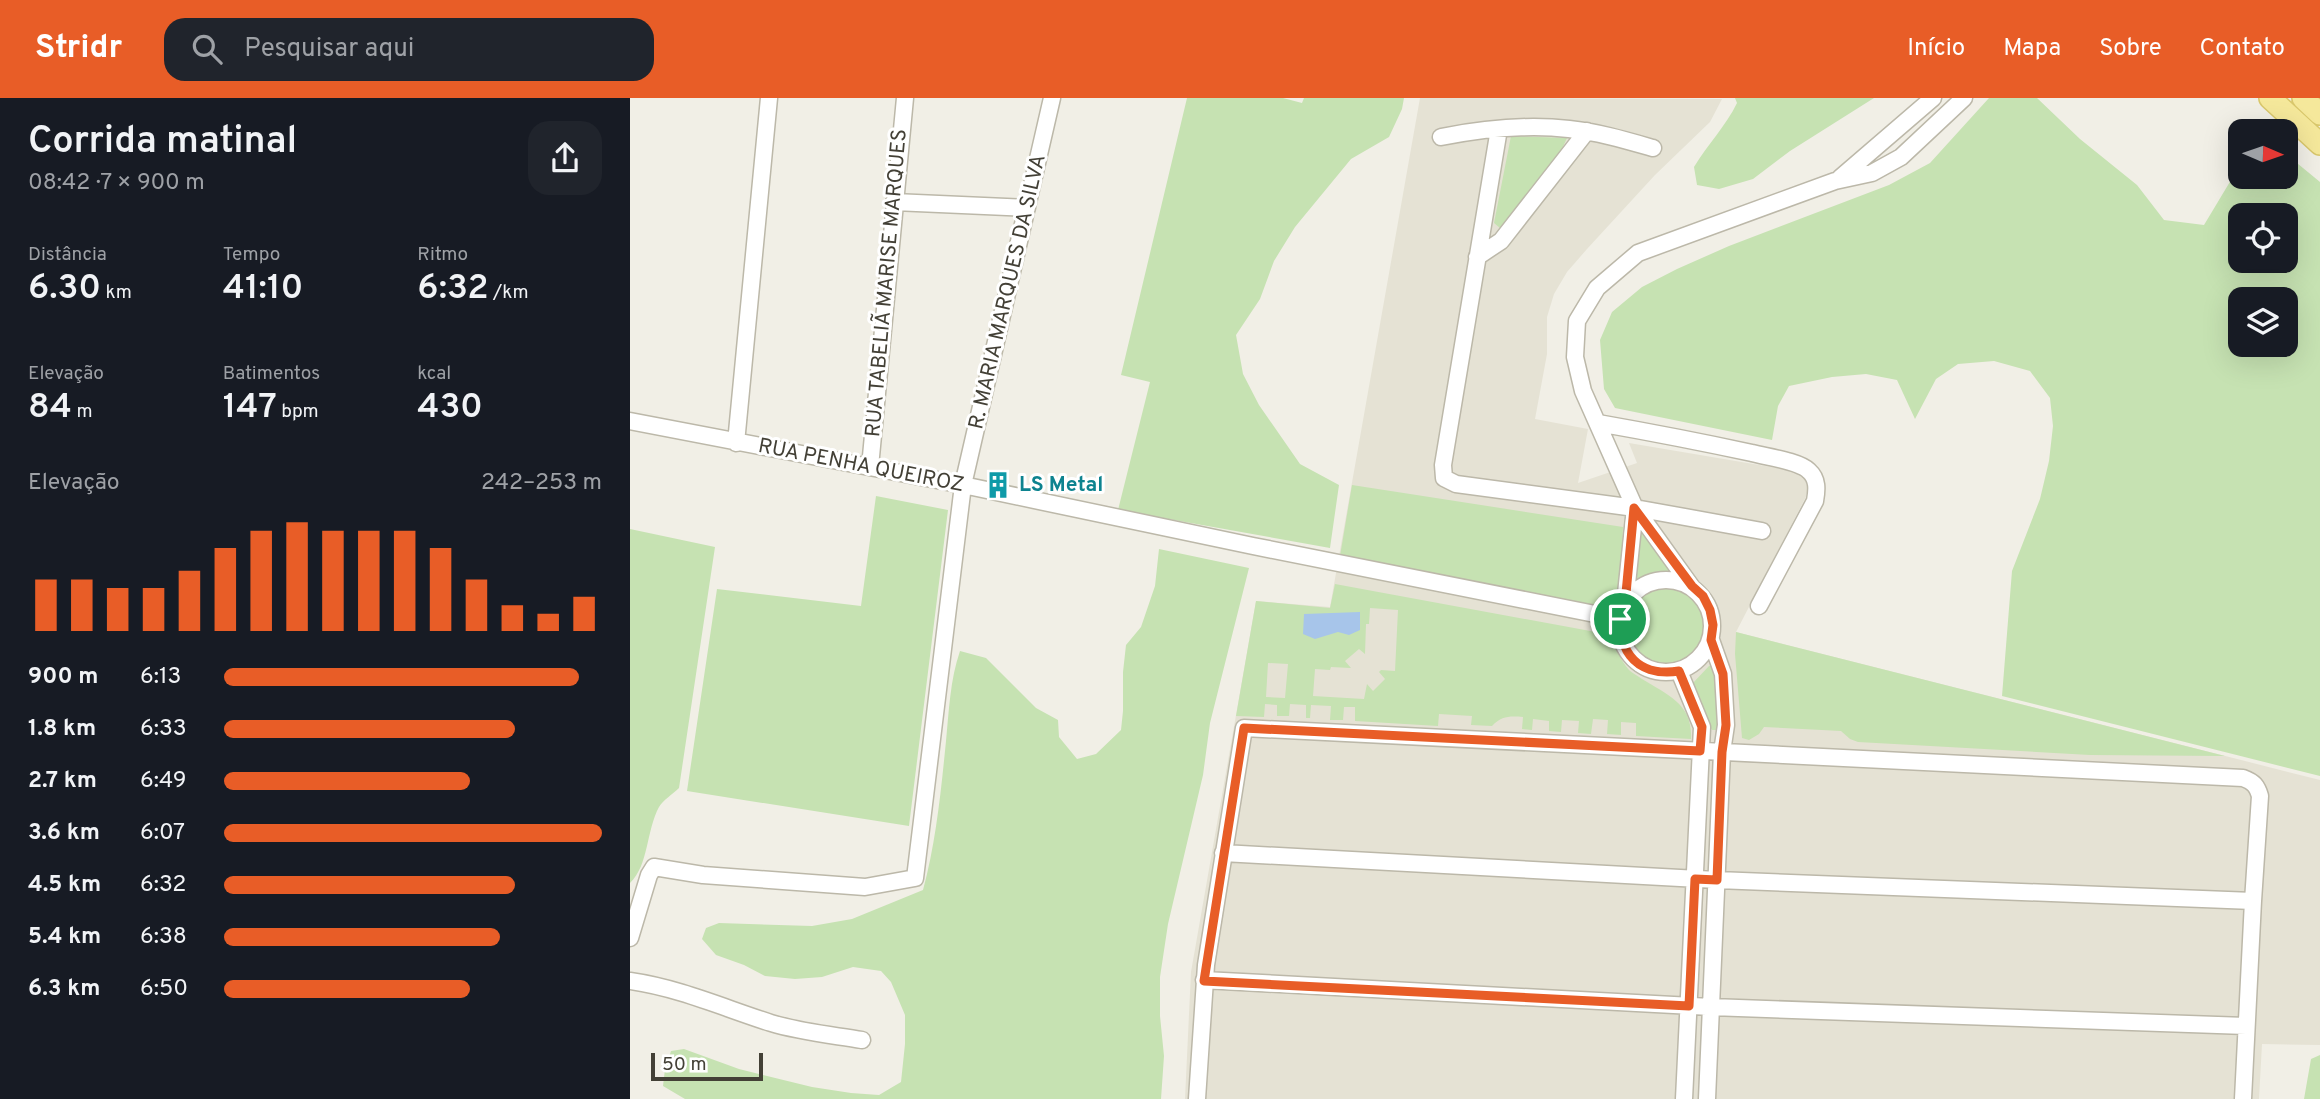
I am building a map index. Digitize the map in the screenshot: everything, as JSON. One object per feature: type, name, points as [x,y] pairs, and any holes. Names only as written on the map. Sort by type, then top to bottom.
[{"type":"main road","points":[[2270,98],[2320,144]]},
{"type":"main road","points":[[2303,98],[2320,114]]},
{"type":"street","points":[[736,443],[769,98]]},
{"type":"street","name":"RUA TABELIÃ MARISE MARQUES","points":[[870,467],[905,98]]},
{"type":"street","name":"R. MARIA MARQUES DA SILVA","points":[[630,938],[649,875],[654,867],[702,875],[865,887],[915,878],[963,485],[1052,98]]},
{"type":"street","points":[[1835,181],[1933,98]]},
{"type":"street","points":[[1634,508],[1620,632],[1631,656],[1641,665],[1653,671],[1679,671],[1704,654],[1711,640],[1713,625],[1710,610],[1703,596],[1692,586],[1634,508],[1583,391],[1575,357],[1577,321],[1597,288],[1638,253],[1835,181],[1872,173],[1901,157],[1964,98]]},
{"type":"street","points":[[1441,137],[1473,131],[1536,127],[1587,131],[1653,148]]},
{"type":"street","points":[[1499,129],[1443,465],[1444,478],[1456,484],[1634,508],[1762,531]]},
{"type":"street","points":[[1478,257],[1500,240],[1587,131]]},
{"type":"street","points":[[894,202],[1027,208]]},
{"type":"street","name":"RUA PENHA QUEIROZ","points":[[630,421],[963,485],[1339,563],[1623,611]]},
{"type":"street","points":[[1598,424],[1684,438],[1807,468],[1814,476],[1817,486],[1815,501],[1759,606]]},
{"type":"street","points":[[1623,611],[1635,591],[1647,583],[1662,579],[1677,580],[1692,586]]},
{"type":"street","points":[[1707,1099],[1722,752],[1726,725],[1723,674],[1711,640]]},
{"type":"street","points":[[1679,671],[1702,727],[1684,1099]]},
{"type":"street","points":[[1197,1099],[1204,981],[1244,728],[2243,778],[2257,787],[2260,796],[2242,1099]]},
{"type":"street","points":[[1223,853],[1695,879],[2253,901]]},
{"type":"street","points":[[630,981],[711,1002],[773,1024],[862,1040]]},
{"type":"street","points":[[1204,981],[1711,1007],[2246,1026]]},
{"type":"shaded area","points":[[1420,98],[1722,99],[1710,122],[1655,175],[1587,249],[1567,272],[1554,294],[1547,317],[1547,354],[1535,419],[1588,429],[1578,483],[1637,463],[1629,443],[1806,473],[1811,487],[1736,632],[2320,780],[2320,1045],[2262,1044],[2259,1099],[1185,1099],[1191,972],[1256,601],[1330,607]]},
{"type":"green space","points":[[1187,98],[1283,98],[1302,103],[1304,98],[1404,98],[1389,137],[1351,159],[1295,227],[1274,261],[1260,299],[1236,335],[1243,374],[1259,405],[1300,464],[1339,485],[1330,548],[1118,510],[1150,382],[1121,375]]},
{"type":"green space","points":[[1735,98],[1874,98],[1790,151],[1753,179],[1719,189],[1697,185],[1694,167],[1733,111],[1737,103]]},
{"type":"green space","points":[[1989,98],[2037,98],[2080,139],[2137,185],[2164,220],[2204,225],[2228,185],[2228,189],[2298,189],[2298,164],[2320,182],[2320,776],[2002,696],[2012,571],[2040,499],[2049,461],[2053,426],[2050,398],[2030,371],[1994,361],[1958,364],[1936,379],[1915,419],[1897,380],[1866,374],[1832,377],[1789,386],[1778,406],[1772,440],[1615,408],[1604,389],[1600,340],[1612,312],[1642,287],[1729,246],[1889,185],[1930,163]]},
{"type":"green space","points":[[1511,136],[1567,138],[1562,149],[1500,228],[1494,223]]},
{"type":"green space","points":[[1352,485],[1623,527],[1620,613],[1340,556]]},
{"type":"green space","points":[[876,496],[948,510],[909,826],[687,791],[717,589],[861,606]]},
{"type":"green space","points":[[1637,525],[1671,566],[1668,573],[1639,583],[1631,577]]},
{"type":"green space","points":[[630,529],[715,547],[679,788],[659,807],[641,867],[630,883]]},
{"type":"green space","points":[[1159,549],[1249,568],[1210,723],[1203,775],[1168,924],[1160,977],[1164,1056],[1161,1099],[685,1099],[663,1086],[671,1051],[684,1049],[739,1069],[812,1087],[851,1093],[879,1095],[901,1082],[905,1015],[891,982],[881,971],[853,967],[822,977],[795,979],[765,976],[716,955],[702,939],[706,928],[719,923],[812,926],[852,919],[923,890],[935,835],[950,696],[960,651],[986,658],[1036,708],[1058,720],[1059,737],[1077,759],[1096,754],[1121,730],[1126,645],[1141,627],[1155,586]]},
{"type":"green space","points":[[1335,584],[1612,635],[1629,670],[1669,696],[1683,709],[1691,727],[1691,739],[1636,736],[1636,723],[1621,722],[1621,735],[1607,734],[1608,720],[1593,719],[1591,734],[1578,733],[1579,721],[1562,720],[1561,732],[1549,731],[1549,721],[1533,719],[1532,730],[1522,729],[1523,717],[1503,718],[1492,726],[1471,725],[1472,716],[1439,714],[1438,726],[1355,721],[1355,707],[1344,707],[1343,720],[1330,720],[1331,706],[1311,705],[1310,718],[1306,718],[1306,705],[1290,704],[1289,716],[1277,716],[1277,705],[1265,704],[1264,717],[1236,716],[1256,601],[1330,608]],"holes":[[[1370,608],[1398,610],[1395,671],[1381,670],[1379,672],[1385,679],[1373,691],[1367,684],[1364,699],[1313,696],[1315,669],[1351,668],[1345,661],[1359,649],[1365,654],[1366,624],[1369,624]],[[1268,663],[1288,664],[1285,698],[1266,697]]]},
{"type":"green space","points":[[1666,585],[1682,588],[1695,597],[1704,610],[1707,626],[1704,642],[1695,655],[1682,664],[1666,667],[1650,664],[1637,655],[1628,642],[1625,626],[1628,610],[1637,597],[1650,588]]},
{"type":"green space","points":[[1736,632],[2225,756],[2090,755],[1858,742],[1841,731],[1764,727],[1749,740],[1742,738],[1735,654]]},
{"type":"green space","points":[[1714,664],[1719,730],[1712,730],[1710,727],[1693,683]]},
{"type":"green space","points":[[2320,1055],[2320,1099],[2304,1099],[2311,1059]]},
{"type":"water","points":[[1360,612],[1360,630],[1349,635],[1338,632],[1315,639],[1303,634],[1304,614]]},
{"type":"place","name":"LS Metal","points":[[998,485]]},
{"type":"route","points":[[1634,508],[1692,586],[1703,596],[1710,610],[1713,625],[1711,640],[1723,674],[1726,725],[1722,752],[1717,880],[1695,879],[1689,1006],[1204,981],[1244,728],[1700,751],[1702,727],[1679,671],[1653,671],[1641,665],[1624,645],[1620,619],[1625,604],[1634,508]]}]
